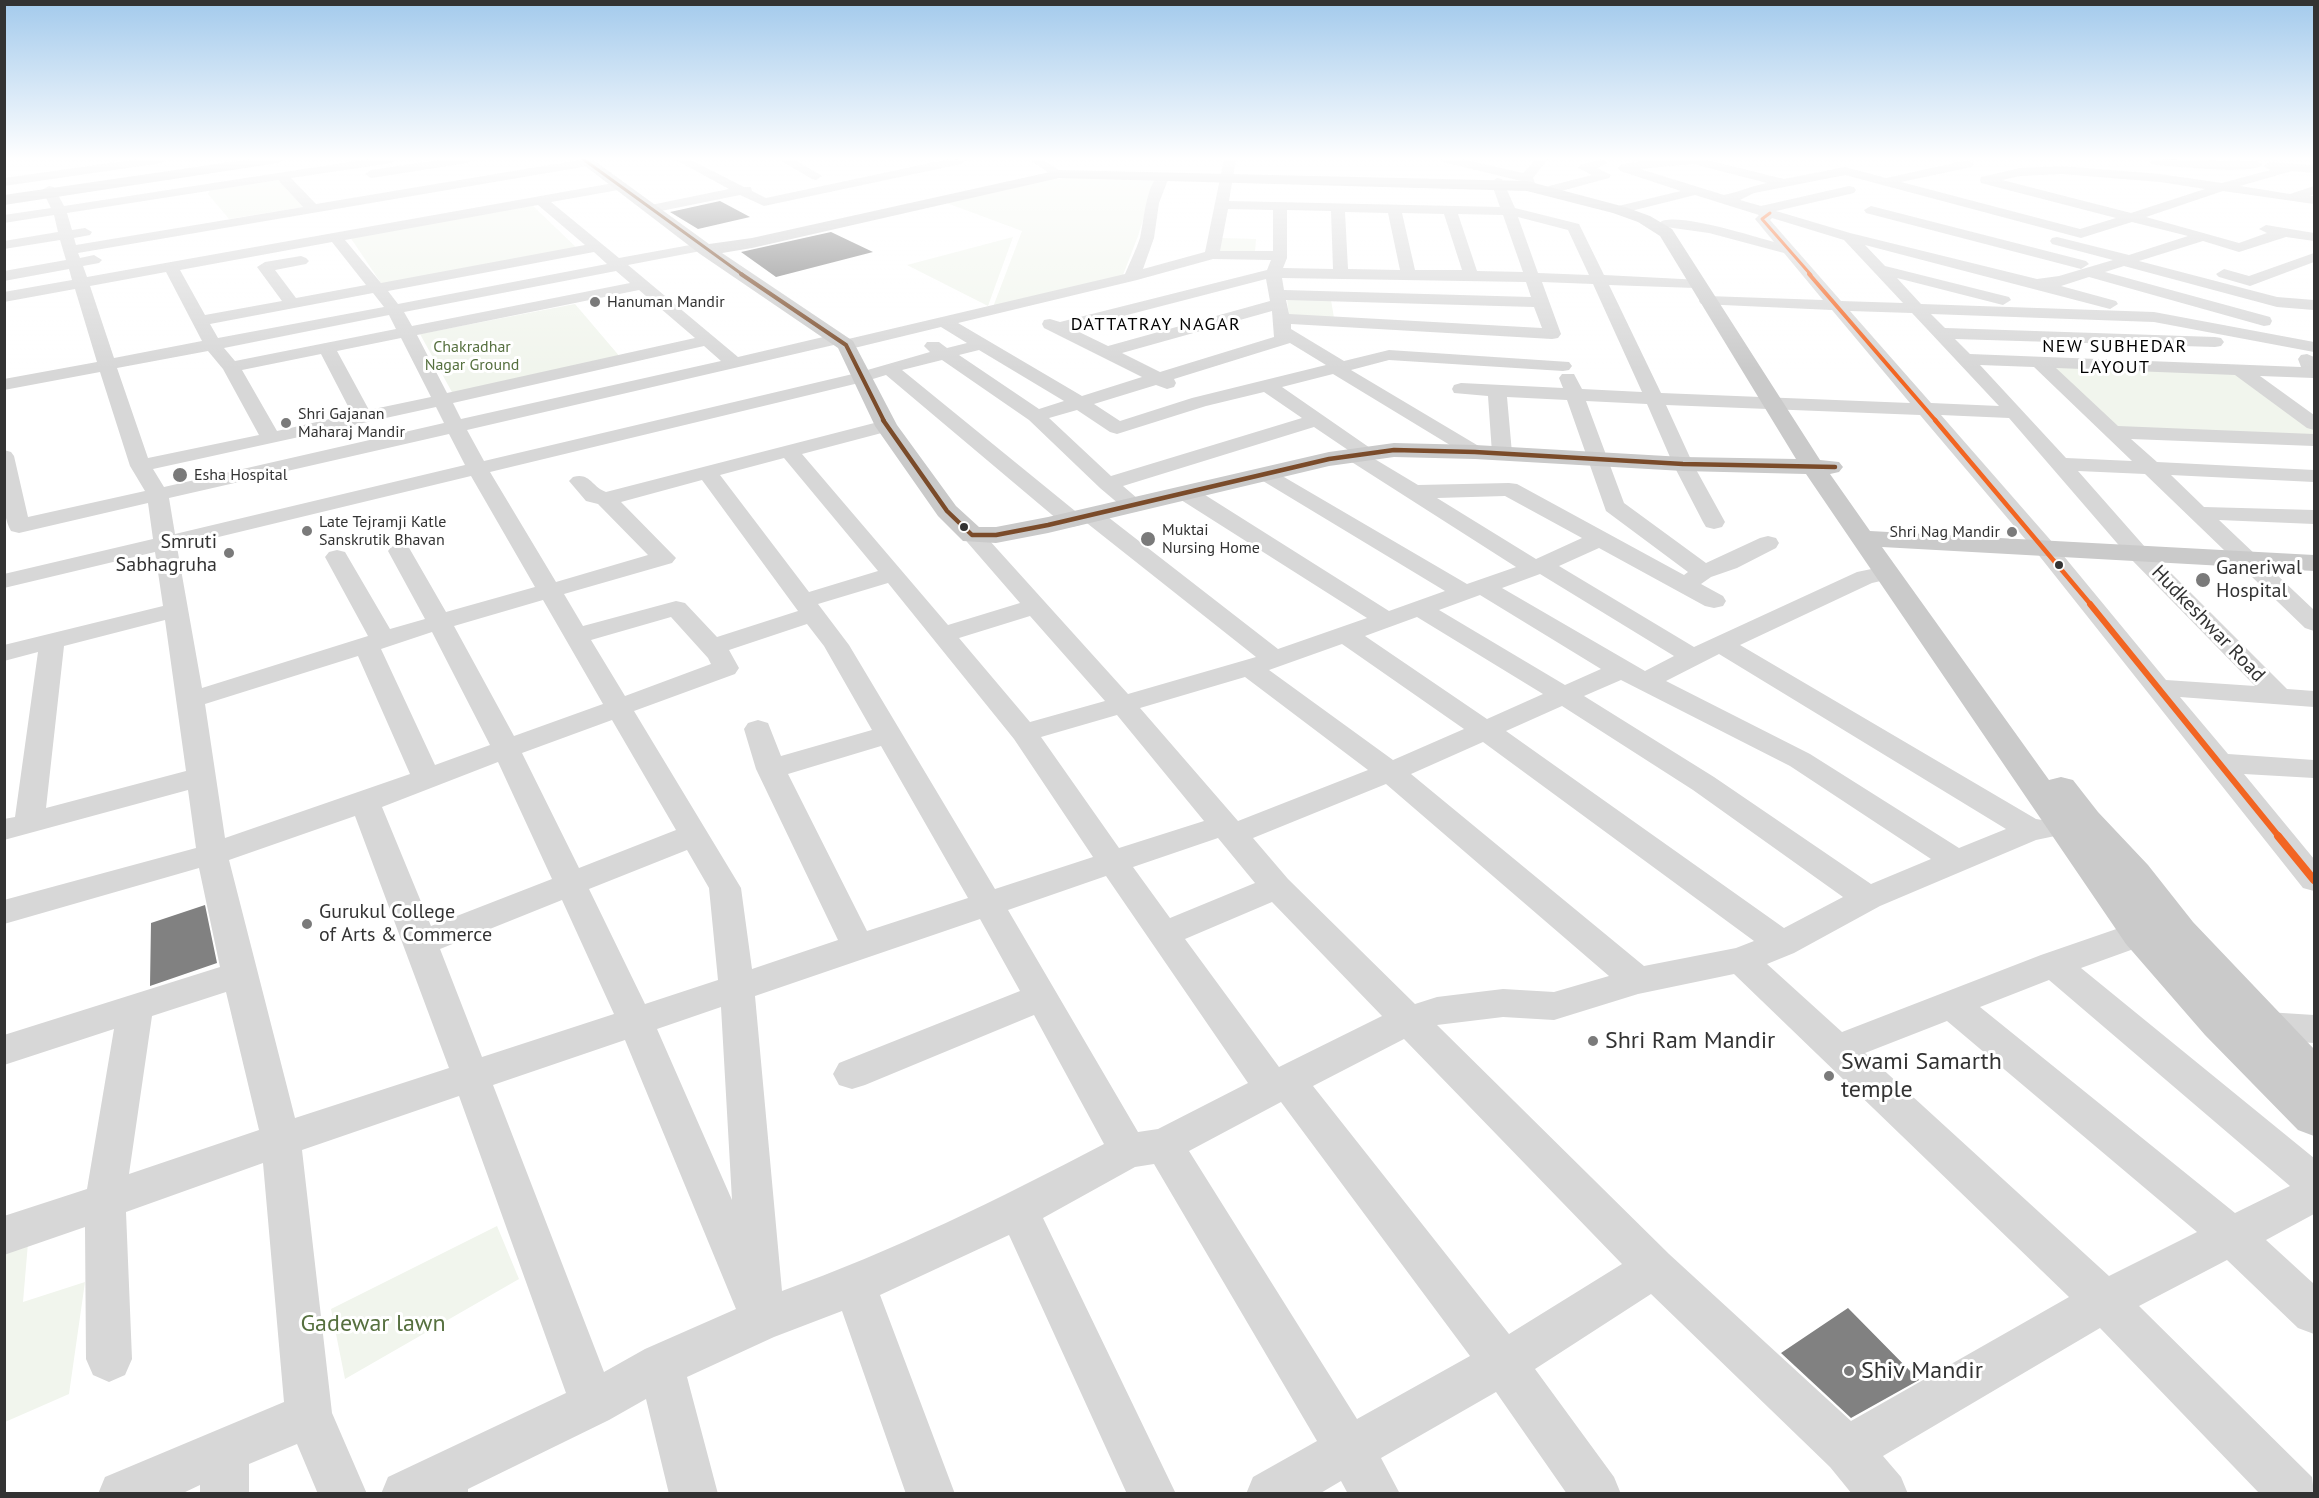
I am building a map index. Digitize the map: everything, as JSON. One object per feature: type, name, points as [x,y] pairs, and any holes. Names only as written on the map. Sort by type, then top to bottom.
[{"type":"main road","points":[[61,229],[65,231],[71,229]]},
{"type":"main road","points":[[678,229],[841,342],[863,377],[886,426],[947,512],[972,535],[996,535],[1360,454],[1419,449],[1683,464],[1824,467]]},
{"type":"main road","points":[[704,248],[752,243],[809,229]]},
{"type":"main road","points":[[1660,229],[1666,233],[1710,295],[1824,467],[1875,539],[2086,820],[2135,874],[2179,932],[2314,1077]]},
{"type":"main road","points":[[1674,229],[1712,285],[1710,295]]},
{"type":"main road","points":[[1875,539],[1886,573],[2140,934],[2220,1023],[2314,1117]]},
{"type":"main road","name":"Hudkeshwar Road","points":[[1875,539],[2314,563]]},
{"type":"street","points":[[54,229],[170,266],[380,229]]},
{"type":"street","points":[[4,261],[73,229]]},
{"type":"street","points":[[4,245],[73,229]]},
{"type":"street","points":[[4,276],[65,231],[93,229]]},
{"type":"street","points":[[4,297],[65,231],[181,229]]},
{"type":"street","points":[[289,229],[301,243]]},
{"type":"street","points":[[575,229],[735,363]]},
{"type":"street","points":[[1132,277],[1148,229]]},
{"type":"street","points":[[1212,255],[1217,229]]},
{"type":"street","points":[[1036,416],[1283,340],[1273,273],[1281,256],[1280,229]]},
{"type":"street","points":[[1339,229],[1341,274]]},
{"type":"street","points":[[1399,229],[1409,275]]},
{"type":"street","points":[[1456,229],[1471,275]]},
{"type":"street","points":[[1516,229],[1614,506],[1694,579],[1714,601]]},
{"type":"street","points":[[1574,229],[1683,464],[1714,522]]},
{"type":"street","points":[[1710,229],[1788,250]]},
{"type":"street","points":[[1770,229],[2045,548],[2314,880]]},
{"type":"street","points":[[1824,229],[2035,283],[2313,363]]},
{"type":"street","points":[[1939,229],[2314,333]]},
{"type":"street","points":[[1939,229],[2089,272]]},
{"type":"street","points":[[2009,229],[2277,302],[2314,305]]},
{"type":"street","points":[[2061,229],[2188,259]]},
{"type":"street","points":[[2081,234],[2096,229]]},
{"type":"street","points":[[2177,229],[2293,265]]},
{"type":"street","points":[[2269,229],[2314,237]]},
{"type":"street","points":[[4,233],[100,230]]},
{"type":"street","points":[[2035,283],[2061,281],[2204,236],[2235,230]]},
{"type":"street","points":[[65,231],[149,480],[165,543],[191,699],[212,854],[239,974],[281,1140],[309,1415],[343,1494]]},
{"type":"street","points":[[2250,281],[2220,273],[2212,261],[2239,248],[2284,232]]},
{"type":"street","points":[[335,237],[395,310],[477,468],[725,888],[737,989],[762,1320]]},
{"type":"street","points":[[1849,237],[2015,412],[2137,552]]},
{"type":"street","points":[[200,321],[597,247]]},
{"type":"street","points":[[4,385],[704,248]]},
{"type":"street","points":[[292,304],[260,268],[348,252]]},
{"type":"street","points":[[149,480],[455,427],[735,363],[909,330],[1132,277],[1212,255],[1281,256]]},
{"type":"street","points":[[2230,290],[2314,257]]},
{"type":"street","points":[[170,266],[213,345],[231,368],[271,438]]},
{"type":"street","points":[[1879,269],[2025,306],[2036,312]]},
{"type":"street","points":[[1058,328],[1273,273],[1471,275],[1598,279],[1710,295],[1836,305],[2154,317],[2313,363]]},
{"type":"street","points":[[179,284],[201,279]]},
{"type":"street","points":[[231,368],[642,285]]},
{"type":"street","points":[[1108,352],[1280,312],[1472,300],[1541,302]]},
{"type":"street","points":[[1472,300],[1483,330]]},
{"type":"street","points":[[1014,305],[1158,378],[1199,402]]},
{"type":"street","points":[[1280,312],[1552,334]]},
{"type":"street","points":[[1280,312],[1340,369],[1475,452]]},
{"type":"street","points":[[944,322],[1080,403],[1117,428]]},
{"type":"street","points":[[909,330],[1036,416],[1107,484],[1134,505]]},
{"type":"street","points":[[1940,333],[2247,343]]},
{"type":"street","points":[[4,456],[12,527],[271,438],[708,340]]},
{"type":"street","points":[[4,581],[863,377],[982,344]]},
{"type":"street","points":[[327,348],[363,416]]},
{"type":"street","points":[[1063,442],[1117,428],[1199,402],[1340,369],[1389,355],[1563,366]]},
{"type":"street","points":[[1402,356],[1427,374]]},
{"type":"street","points":[[2221,356],[2314,424]]},
{"type":"street","points":[[1965,359],[2242,372],[2313,363]]},
{"type":"street","points":[[2040,362],[2314,623]]},
{"type":"street","points":[[889,368],[1082,517],[1262,663],[1638,981]]},
{"type":"street","points":[[1268,386],[1413,492],[1693,657]]},
{"type":"street","points":[[1461,389],[1783,405],[2015,412]]},
{"type":"street","points":[[1497,391],[1502,453]]},
{"type":"street","points":[[1107,484],[1316,420]]},
{"type":"street","points":[[580,481],[594,496],[606,498],[886,426]]},
{"type":"street","points":[[2112,432],[2314,440]]},
{"type":"street","points":[[789,451],[944,634],[1024,733],[1164,934],[1280,1085],[1503,1363],[1597,1494]]},
{"type":"street","points":[[2060,464],[2314,476]]},
{"type":"street","points":[[707,472],[836,645],[986,906],[1042,997],[1350,1449],[1376,1494]]},
{"type":"street","points":[[1265,474],[1473,590],[1800,760],[1956,861]]},
{"type":"street","points":[[1413,492],[1509,489],[1600,539],[1694,579],[1768,543]]},
{"type":"street","points":[[1186,493],[1386,620]]},
{"type":"street","points":[[191,699],[438,621],[551,592],[664,558],[606,498]]},
{"type":"street","points":[[2198,513],[2314,517]]},
{"type":"street","points":[[972,535],[1122,704],[1277,887],[1654,1268],[1848,1450],[1884,1494]]},
{"type":"street","points":[[1024,733],[1262,663],[1538,567],[1600,539]]},
{"type":"street","points":[[400,551],[506,749],[636,1022],[762,1320]]},
{"type":"street","name":"Hudkeshwar Road","points":[[2137,552],[2280,697]]},
{"type":"street","points":[[337,558],[374,642],[427,778]]},
{"type":"street","points":[[4,1236],[281,1140],[1113,863],[1228,830],[1390,772],[1565,694],[1693,657],[1865,577],[1886,573]]},
{"type":"street","points":[[713,647],[893,574]]},
{"type":"street","points":[[944,634],[1035,607]]},
{"type":"street","points":[[4,912],[212,854],[365,802],[618,706],[726,668],[720,655],[676,608],[576,636]]},
{"type":"street","points":[[1419,608],[1565,694],[1821,863],[1868,898]]},
{"type":"street","points":[[4,653],[176,610]]},
{"type":"street","points":[[1345,634],[1485,730],[1782,944]]},
{"type":"street","points":[[52,641],[17,827],[201,777]]},
{"type":"street","points":[[1720,644],[2031,830]]},
{"type":"street","points":[[2157,687],[2314,699]]},
{"type":"street","points":[[758,729],[771,769],[859,948]]},
{"type":"street","points":[[771,769],[886,735]]},
{"type":"street","points":[[2219,763],[2314,769]]},
{"type":"street","points":[[365,802],[472,1077],[593,1404]]},
{"type":"street","points":[[430,1488],[593,1404],[661,1365],[762,1320],[855,1285],[1280,1085],[1408,1020],[1437,1011],[1503,1004],[1554,1006],[1638,981],[1741,960],[1782,944],[1868,898],[2031,830],[2064,829]]},
{"type":"street","points":[[421,943],[694,835]]},
{"type":"street","points":[[2284,842],[2314,845]]},
{"type":"street","points":[[1164,934],[1277,887]]},
{"type":"street","points":[[1836,1049],[2054,964],[2140,934],[2179,932]]},
{"type":"street","points":[[1741,960],[2104,1301],[2296,1494],[2314,1482]]},
{"type":"street","points":[[2054,964],[2314,1182]]},
{"type":"street","points":[[4,1050],[239,974]]},
{"type":"street","points":[[852,1074],[1042,997]]},
{"type":"street","points":[[1951,1004],[2232,1236],[2314,1313]]},
{"type":"street","points":[[109,1359],[105,1201],[135,1009]]},
{"type":"street","points":[[2267,1026],[2314,1029]]},
{"type":"street","points":[[1848,1450],[2104,1301],[2314,1194]]},
{"type":"street","points":[[1017,1210],[1152,1494]]},
{"type":"street","points":[[1270,1494],[1503,1363],[1654,1268]]},
{"type":"street","points":[[855,1285],[932,1494]]},
{"type":"street","points":[[661,1365],[694,1494]]},
{"type":"street","points":[[122,1494],[225,1472],[309,1415]]},
{"type":"green space","points":[[398,229],[557,229],[579,250],[383,286],[350,237]]},
{"type":"green space","points":[[1016,229],[1140,229],[1123,275],[993,307],[1022,231]]},
{"type":"green space","points":[[1013,237],[988,306],[907,265]]},
{"type":"green space","points":[[1220,238],[1256,239],[1255,252],[1218,251]]},
{"type":"green space","points":[[1287,299],[1331,300],[1334,318],[1289,316]]},
{"type":"green space","name":"Chakradhar Nagar Ground","points":[[575,304],[621,358],[453,394],[420,334]]},
{"type":"green space","points":[[2049,365],[2236,374],[2314,430],[2314,435],[2119,429]]},
{"type":"green space","name":"Gadewar lawn","points":[[497,1226],[519,1279],[345,1379],[331,1309]]},
{"type":"green space","points":[[28,1243],[23,1302],[85,1282],[69,1394],[5,1422],[5,1251]]},
{"type":"building","points":[[831,232],[873,252],[776,277],[741,252]]},
{"type":"building","points":[[205,905],[217,963],[150,986],[151,923]]},
{"type":"building","name":"Shiv Mandir","points":[[1848,1308],[1919,1380],[1851,1418],[1781,1353]]},
{"type":"transit line","points":[[677,229],[846,345],[886,426],[947,511],[972,535],[996,535],[1048,525],[1329,459],[1394,450],[1475,452],[1683,464],[1835,467]]},
{"type":"transit line","points":[[1771,229],[2045,548],[2314,880]]},
{"type":"place","name":"Hanuman Mandir","points":[[595,302]]},
{"type":"place","name":"Shri Gajanan Maharaj Mandir","points":[[286,423]]},
{"type":"place","name":"Esha Hospital","points":[[180,475]]},
{"type":"place","name":"Late Tejramji Katle Sanskrutik Bhavan","points":[[307,531]]},
{"type":"place","name":"Shri Nag Mandir","points":[[2012,532]]},
{"type":"place","name":"Muktai Nursing Home","points":[[1148,539]]},
{"type":"place","name":"Smruti Sabhagruha","points":[[229,553]]},
{"type":"place","name":"Ganeriwal Hospital","points":[[2203,580]]},
{"type":"place","name":"Gurukul College of Arts & Commerce","points":[[307,924]]},
{"type":"place","name":"Shri Ram Mandir","points":[[1593,1041]]},
{"type":"place","name":"Swami Samarth temple","points":[[1829,1076]]},
{"type":"place","name":"Shiv Mandir","points":[[1849,1371]]},
{"type":"district","name":"DATTATRAY NAGAR","points":[[1156,325]]},
{"type":"district","name":"NEW SUBHEDAR LAYOUT","points":[[2115,357]]}]
